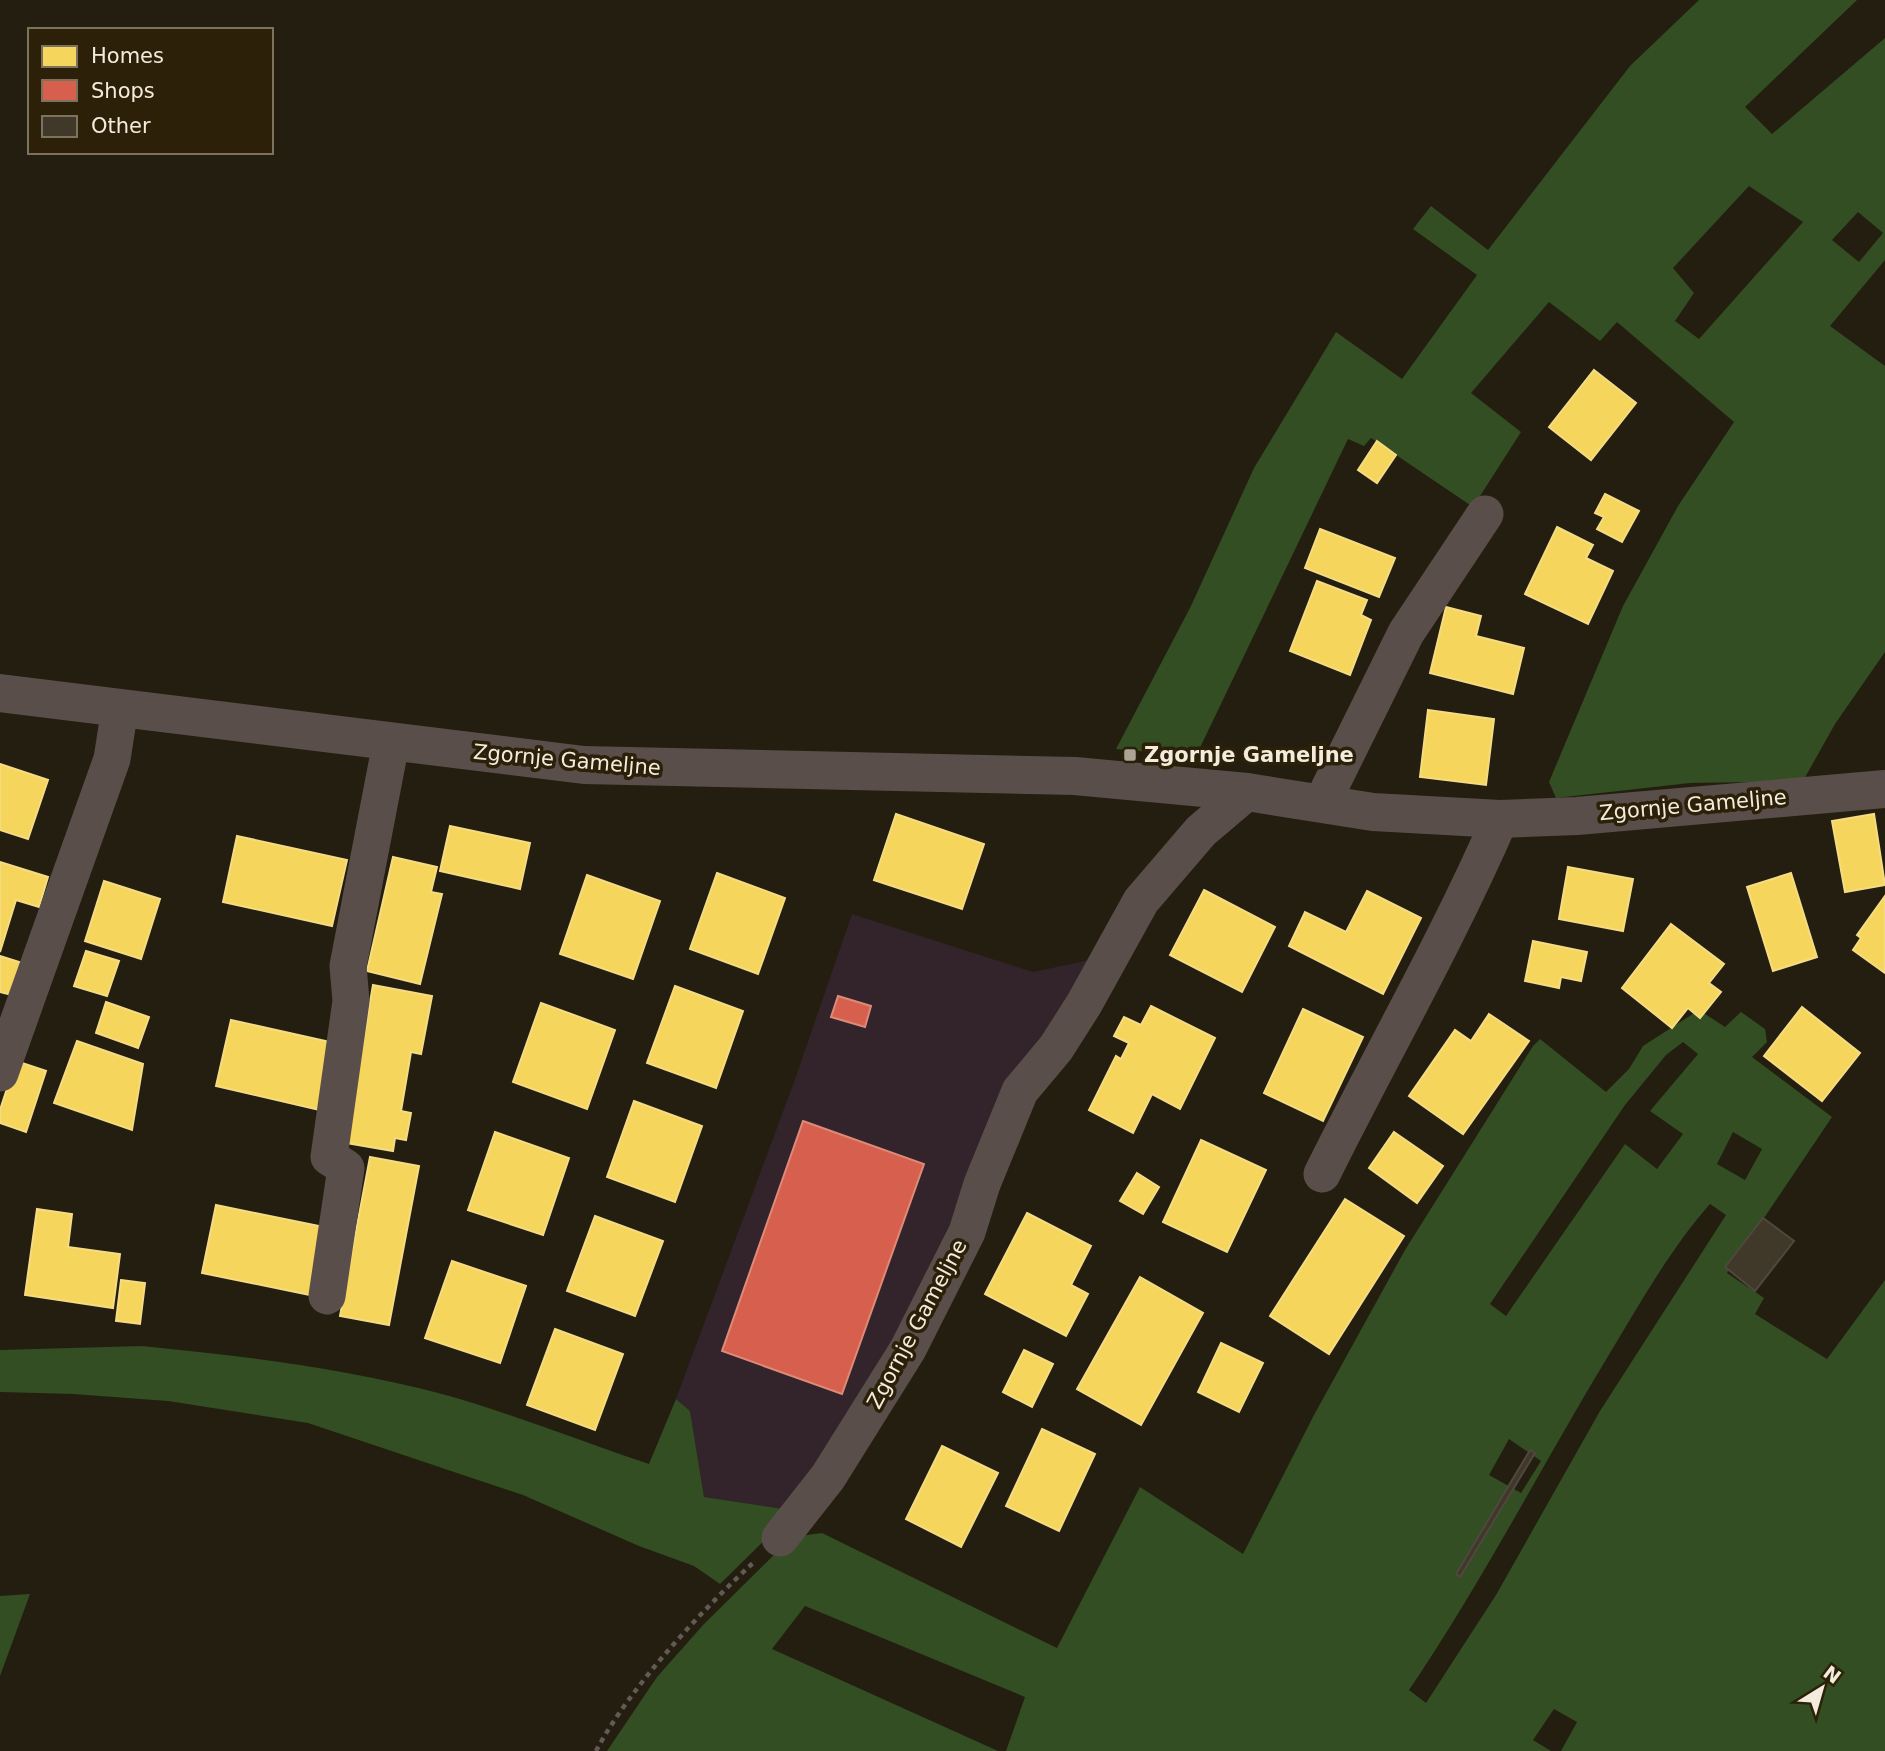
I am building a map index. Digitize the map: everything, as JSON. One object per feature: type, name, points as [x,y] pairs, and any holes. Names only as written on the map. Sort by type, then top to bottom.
[{"type":"street","points":[[1322,803],[1406,633],[1485,514]]},
{"type":"street","name":"Zgornje Gameljne","points":[[0,693],[584,765],[1076,776],[1247,792],[1373,811],[1500,819],[1577,816],[1885,789]]},
{"type":"street","points":[[0,1073],[112,758],[120,708]]},
{"type":"street","points":[[327,1296],[346,1168],[329,1157],[351,1001],[348,967],[391,743]]},
{"type":"street","name":"Zgornje Gameljne","points":[[780,1538],[828,1477],[908,1349],[967,1232],[982,1184],[1020,1091],[1056,1048],[1084,1004],[1141,901],[1201,831],[1247,792]]},
{"type":"street","points":[[1322,1174],[1384,1049],[1440,948],[1500,819]]},
{"type":"path","points":[[596,1751],[605,1734],[663,1659],[744,1572],[780,1538]]},
{"type":"shaded area","points":[[852,914],[1033,972],[1099,958],[892,1357],[790,1510],[704,1497],[690,1411],[676,1399],[794,1082]]},
{"type":"green space","points":[[1699,0],[1857,0],[1745,107],[1772,134],[1885,38],[1885,260],[1830,326],[1885,366],[1885,652],[1835,724],[1803,781],[1690,783],[1556,798],[1549,782],[1623,606],[1678,506],[1734,422],[1617,322],[1600,341],[1549,302],[1471,393],[1521,432],[1473,507],[1371,438],[1364,446],[1348,439],[1196,756],[1116,749],[1191,606],[1254,468],[1336,332],[1402,379],[1477,275],[1413,229],[1431,206],[1488,250],[1630,66]],"holes":[[[1749,186],[1803,222],[1699,339],[1675,321],[1694,293],[1673,268]],[[1858,212],[1883,233],[1859,262],[1832,240]]]},
{"type":"green space","points":[[1699,1010],[1725,1027],[1741,1012],[1765,1029],[1767,1042],[1752,1057],[1832,1117],[1727,1273],[1764,1298],[1755,1314],[1827,1359],[1885,1280],[1885,1751],[1561,1751],[1577,1722],[1554,1709],[1533,1740],[1551,1751],[1006,1751],[1025,1697],[805,1606],[772,1649],[998,1751],[607,1751],[657,1677],[704,1624],[792,1537],[822,1533],[1057,1648],[1140,1487],[1243,1554],[1314,1415],[1405,1250],[1533,1046],[1540,1039],[1606,1092],[1629,1069],[1643,1046]],"holes":[[[1683,1042],[1698,1054],[1650,1111],[1683,1134],[1657,1169],[1625,1144],[1506,1316],[1490,1304],[1625,1105],[1666,1055]],[[1733,1132],[1762,1149],[1745,1180],[1717,1164]],[[1710,1204],[1726,1215],[1600,1411],[1496,1595],[1426,1703],[1409,1690],[1462,1607],[1645,1295]],[[1509,1439],[1541,1461],[1521,1493],[1489,1475]]]},
{"type":"green space","points":[[142,1346],[293,1364],[405,1385],[494,1410],[649,1464],[676,1399],[690,1411],[704,1497],[790,1510],[771,1534],[720,1584],[694,1566],[639,1546],[523,1495],[308,1423],[168,1401],[0,1392],[0,1350]]},
{"type":"green space","points":[[30,1594],[0,1676],[0,1596]]},
{"type":"building: Homes","points":[[1594,370],[1636,403],[1591,460],[1549,427]]},
{"type":"building: Homes","points":[[1377,441],[1396,455],[1377,483],[1358,470]]},
{"type":"building: Homes","points":[[1605,494],[1639,511],[1622,542],[1597,529],[1604,517],[1595,513]]},
{"type":"building: Homes","points":[[1557,527],[1593,545],[1586,558],[1613,571],[1588,624],[1525,594]]},
{"type":"building: Homes","points":[[1320,529],[1395,558],[1379,597],[1305,568]]},
{"type":"building: Homes","points":[[1317,581],[1367,600],[1361,615],[1371,620],[1350,675],[1290,651]]},
{"type":"building: Homes","points":[[1446,607],[1481,616],[1476,636],[1524,648],[1513,694],[1430,673]]},
{"type":"building: Homes","points":[[1428,710],[1494,719],[1486,785],[1420,777]]},
{"type":"building: Homes","points":[[0,764],[48,780],[28,839],[0,830]]},
{"type":"building: Homes","points":[[896,814],[984,844],[962,909],[874,880]]},
{"type":"building: Homes","points":[[1874,814],[1885,885],[1845,892],[1832,821]]},
{"type":"building: Homes","points":[[450,826],[530,843],[520,889],[440,871]]},
{"type":"building: Homes","points":[[237,836],[347,860],[332,926],[223,902]]},
{"type":"building: Homes","points":[[393,857],[437,867],[431,892],[442,894],[420,984],[367,971]]},
{"type":"building: Homes","points":[[0,862],[48,877],[39,907],[16,900],[0,952]]},
{"type":"building: Homes","points":[[1568,867],[1633,879],[1623,931],[1559,919]]},
{"type":"building: Homes","points":[[717,873],[785,898],[758,974],[690,949]]},
{"type":"building: Homes","points":[[1791,873],[1817,957],[1773,971],[1747,887]]},
{"type":"building: Homes","points":[[587,875],[660,901],[633,979],[560,954]]},
{"type":"building: Homes","points":[[104,881],[160,899],[141,959],[85,941]]},
{"type":"building: Homes","points":[[1204,890],[1275,927],[1242,992],[1170,955]]},
{"type":"building: Homes","points":[[1367,891],[1421,918],[1383,994],[1289,946],[1305,912],[1346,932]]},
{"type":"building: Homes","points":[[1885,896],[1885,973],[1853,950],[1861,938],[1857,935]]},
{"type":"building: Homes","points":[[1671,924],[1724,964],[1709,983],[1721,992],[1700,1018],[1688,1008],[1672,1028],[1622,988]]},
{"type":"building: Homes","points":[[1533,941],[1587,952],[1581,981],[1561,977],[1559,988],[1525,981]]},
{"type":"building: Homes","points":[[86,951],[119,961],[107,996],[74,986]]},
{"type":"building: Homes","points":[[0,956],[22,963],[12,995],[0,992]]},
{"type":"building: Homes","points":[[373,985],[432,996],[421,1054],[411,1052],[401,1111],[411,1113],[406,1140],[395,1138],[393,1151],[346,1143]]},
{"type":"building: Homes","points":[[675,986],[743,1011],[716,1088],[647,1063]]},
{"type":"building: Homes","points":[[106,1002],[149,1017],[138,1048],[96,1033]]},
{"type":"building: Homes","points":[[541,1003],[615,1030],[587,1109],[513,1082]]},
{"type":"building: Homes","points":[[1151,1006],[1215,1038],[1180,1109],[1152,1094],[1133,1133],[1089,1110],[1116,1056],[1121,1059],[1129,1043],[1114,1036],[1124,1017],[1141,1025]]},
{"type":"building: Homes","points":[[1802,1007],[1860,1053],[1822,1101],[1764,1056]]},
{"type":"building: Homes","points":[[1303,1009],[1363,1037],[1323,1121],[1264,1093]]},
{"type":"building: Homes","points":[[1489,1014],[1529,1041],[1463,1134],[1409,1096],[1455,1030],[1471,1041]]},
{"type":"building: Homes","points":[[231,1020],[339,1044],[324,1111],[216,1086]]},
{"type":"building: Homes","points":[[77,1041],[143,1064],[132,1130],[54,1103]]},
{"type":"building: Homes","points":[[16,1061],[46,1071],[26,1132],[0,1123],[0,1110]]},
{"type":"building: Homes","points":[[634,1101],[702,1126],[675,1202],[607,1177]]},
{"type":"building: Homes","points":[[495,1132],[569,1158],[543,1235],[468,1210]]},
{"type":"building: Homes","points":[[1394,1132],[1443,1166],[1417,1203],[1369,1168]]},
{"type":"building: Homes","points":[[1201,1140],[1266,1170],[1227,1252],[1163,1222]]},
{"type":"building: Homes","points":[[370,1157],[419,1166],[389,1325],[340,1316]]},
{"type":"building: Homes","points":[[1137,1173],[1159,1187],[1143,1214],[1120,1201]]},
{"type":"building: Homes","points":[[1345,1199],[1404,1236],[1329,1354],[1270,1316]]},
{"type":"building: Homes","points":[[216,1205],[324,1227],[310,1295],[202,1273]]},
{"type":"building: Homes","points":[[37,1209],[72,1214],[68,1247],[120,1254],[113,1308],[25,1295]]},
{"type":"building: Homes","points":[[1027,1213],[1091,1246],[1071,1285],[1088,1294],[1066,1336],[985,1294]]},
{"type":"building: Homes","points":[[595,1216],[663,1241],[635,1316],[567,1291]]},
{"type":"building: Homes","points":[[452,1261],[526,1286],[500,1363],[425,1338]]},
{"type":"building: Homes","points":[[1140,1277],[1203,1313],[1141,1425],[1077,1389]]},
{"type":"building: Homes","points":[[121,1280],[145,1283],[140,1324],[116,1321]]},
{"type":"building: Homes","points":[[555,1329],[623,1354],[595,1430],[527,1405]]},
{"type":"building: Homes","points":[[1221,1343],[1263,1363],[1239,1412],[1198,1392]]},
{"type":"building: Homes","points":[[1024,1350],[1053,1364],[1032,1407],[1003,1392]]},
{"type":"building: Homes","points":[[1042,1429],[1095,1454],[1059,1531],[1006,1506]]},
{"type":"building: Homes","points":[[942,1446],[998,1473],[961,1547],[906,1519]]},
{"type":"building: Shops","points":[[838,996],[871,1006],[865,1027],[831,1017]]},
{"type":"building: Shops","points":[[803,1121],[924,1164],[842,1394],[722,1351]]},
{"type":"building: Other","points":[[1763,1218],[1794,1241],[1755,1291],[1725,1267]]},
{"type":"building: Other","points":[[1530,1450],[1535,1453],[1460,1577],[1456,1574]]},
{"type":"place","name":"Zgornje Gameljne","points":[[1130,755]]}]
